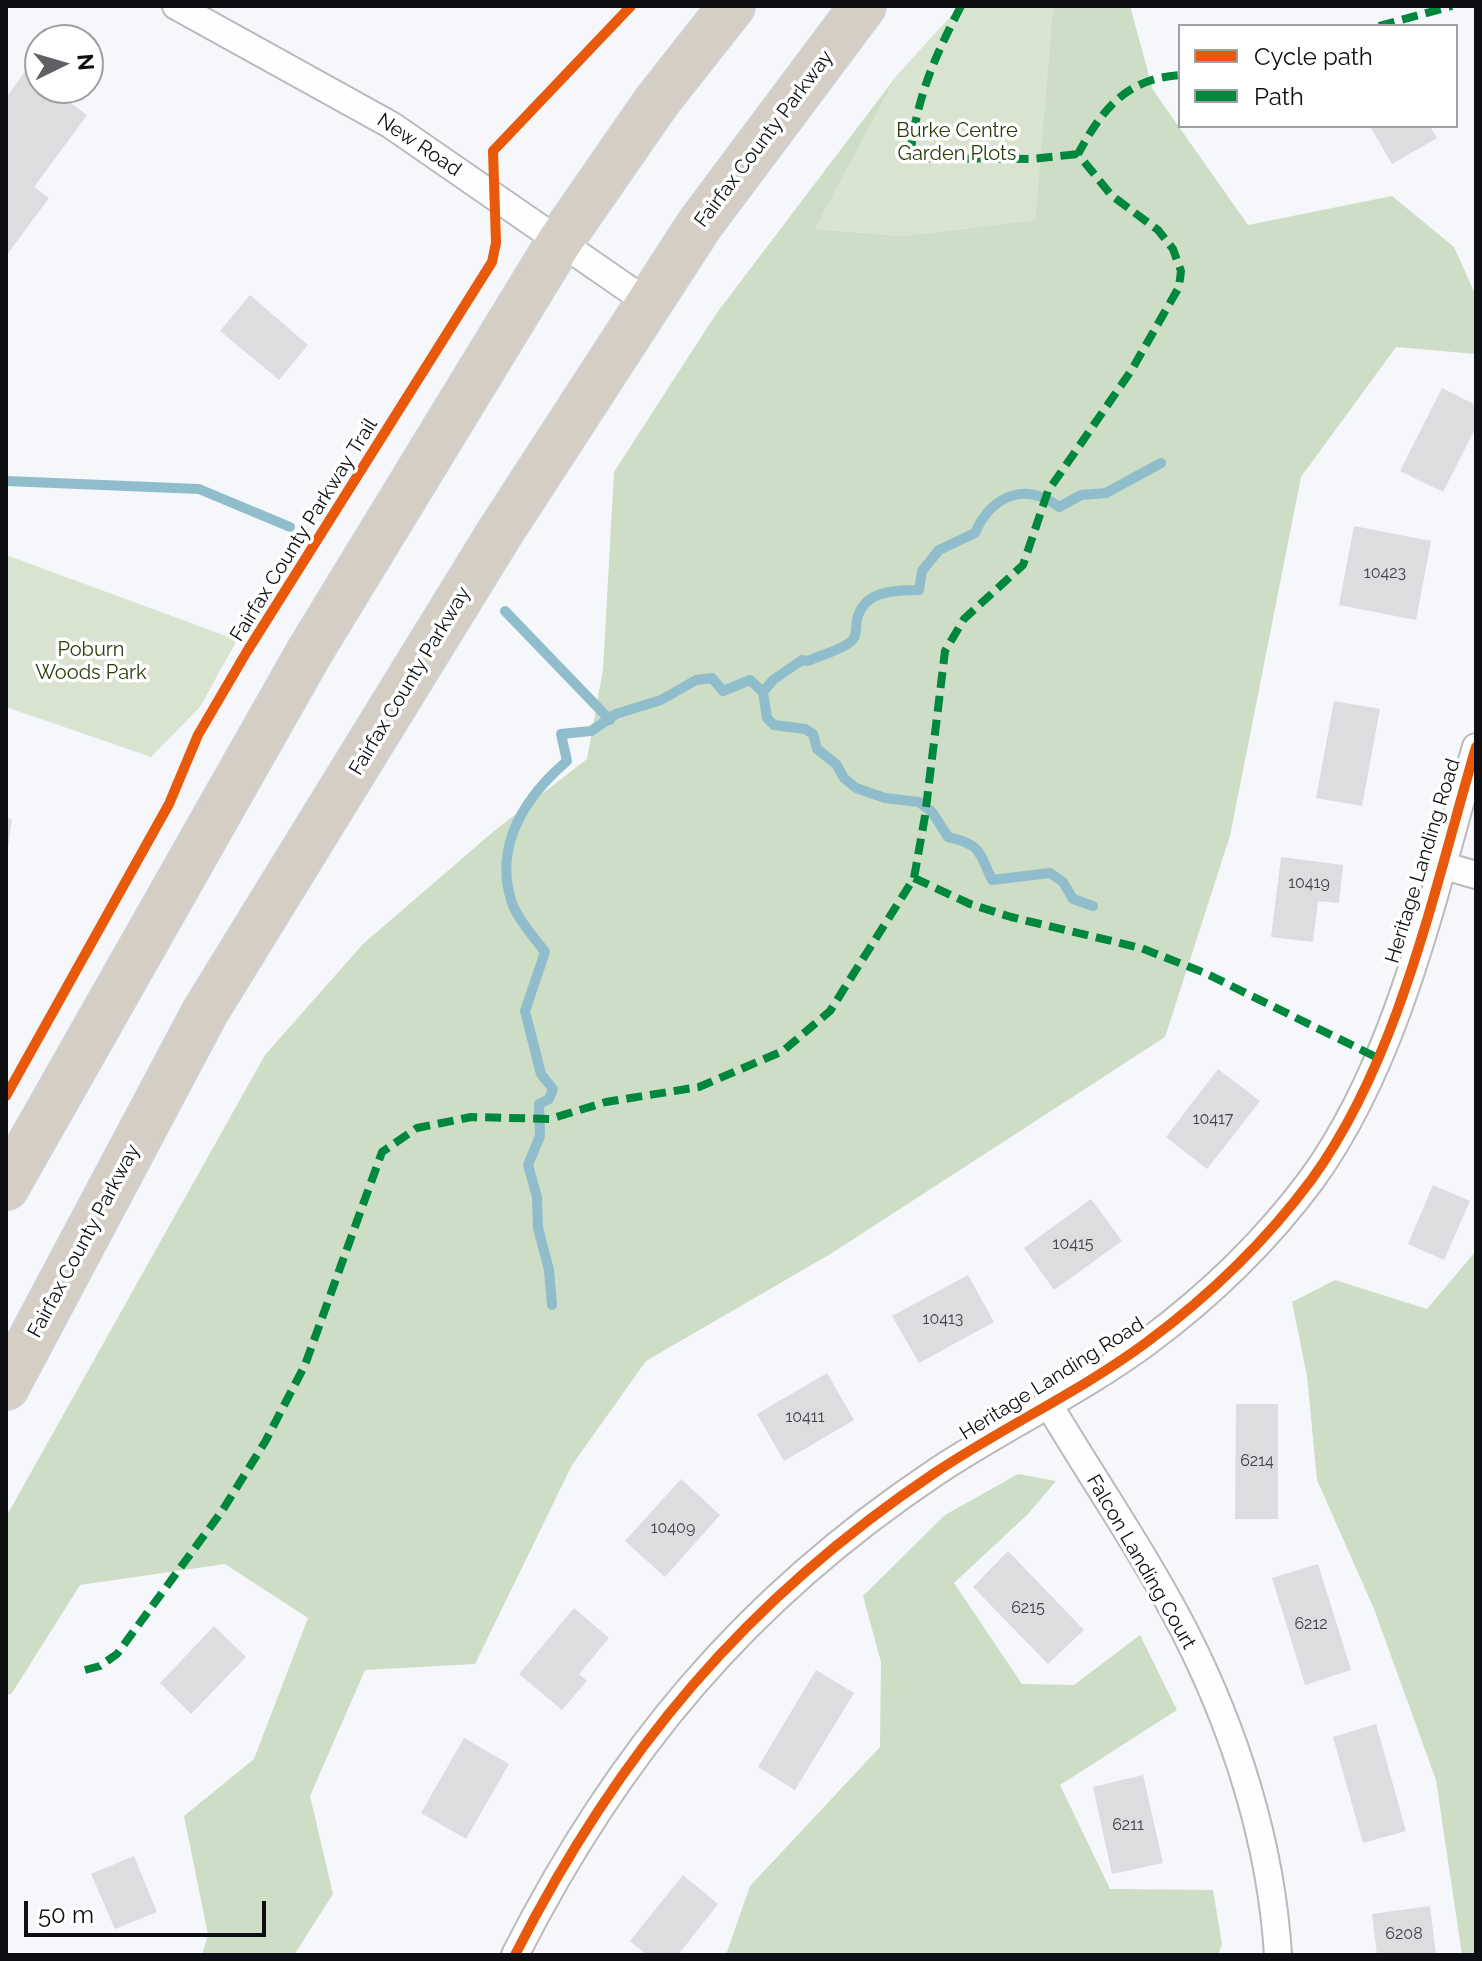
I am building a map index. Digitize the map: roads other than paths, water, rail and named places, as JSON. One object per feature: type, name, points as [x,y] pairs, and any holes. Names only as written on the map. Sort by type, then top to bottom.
[{"type":"highway","points":[[6,1187],[310,651],[560,241],[657,101],[732,6]]},
{"type":"highway","name":"Fairfax County Parkway","points":[[6,1387],[205,1012],[499,534],[700,224],[863,6]]},
{"type":"street","name":"New Road","points":[[176,6],[391,125],[650,304]]},
{"type":"street","name":"Heritage Landing Road","points":[[515,1955],[587,1826],[644,1743],[745,1625],[815,1562],[939,1470],[1145,1344],[1198,1302],[1256,1246],[1311,1179],[1346,1126],[1375,1068],[1476,747]]},
{"type":"street","points":[[1441,865],[1476,875]]},
{"type":"street","name":"Falcon Landing Court","points":[[1049,1405],[1184,1629],[1227,1729],[1268,1865],[1278,1955]]},
{"type":"waterway","points":[[763,692],[773,680],[802,660],[808,661],[852,641],[860,610],[873,597],[919,590],[922,571],[939,550],[975,533],[990,510],[1010,496],[1034,495],[1059,507],[1081,495],[1106,493],[1161,463]]},
{"type":"waterway","points":[[6,481],[199,489],[290,527]]},
{"type":"waterway","points":[[505,611],[610,720]]},
{"type":"waterway","points":[[552,1305],[549,1270],[538,1228],[537,1197],[528,1165],[540,1136],[539,1104],[549,1099],[553,1089],[541,1074],[525,1011],[545,952],[521,921],[511,900],[507,860],[510,841],[527,806],[567,761],[561,734],[591,731],[616,714],[661,700],[696,680],[712,678],[723,691],[750,680],[763,692],[767,718],[774,725],[805,729],[813,734],[817,749],[836,764],[844,778],[856,788],[885,798],[919,802],[932,812],[948,837],[967,843],[978,851],[992,880],[1050,873],[1063,882],[1073,899],[1093,906]]},
{"type":"park label","name":"Burke Centre Garden Plots","points":[[957,142]]},
{"type":"park label","name":"Poburn Woods Park","points":[[91,662]]}]
